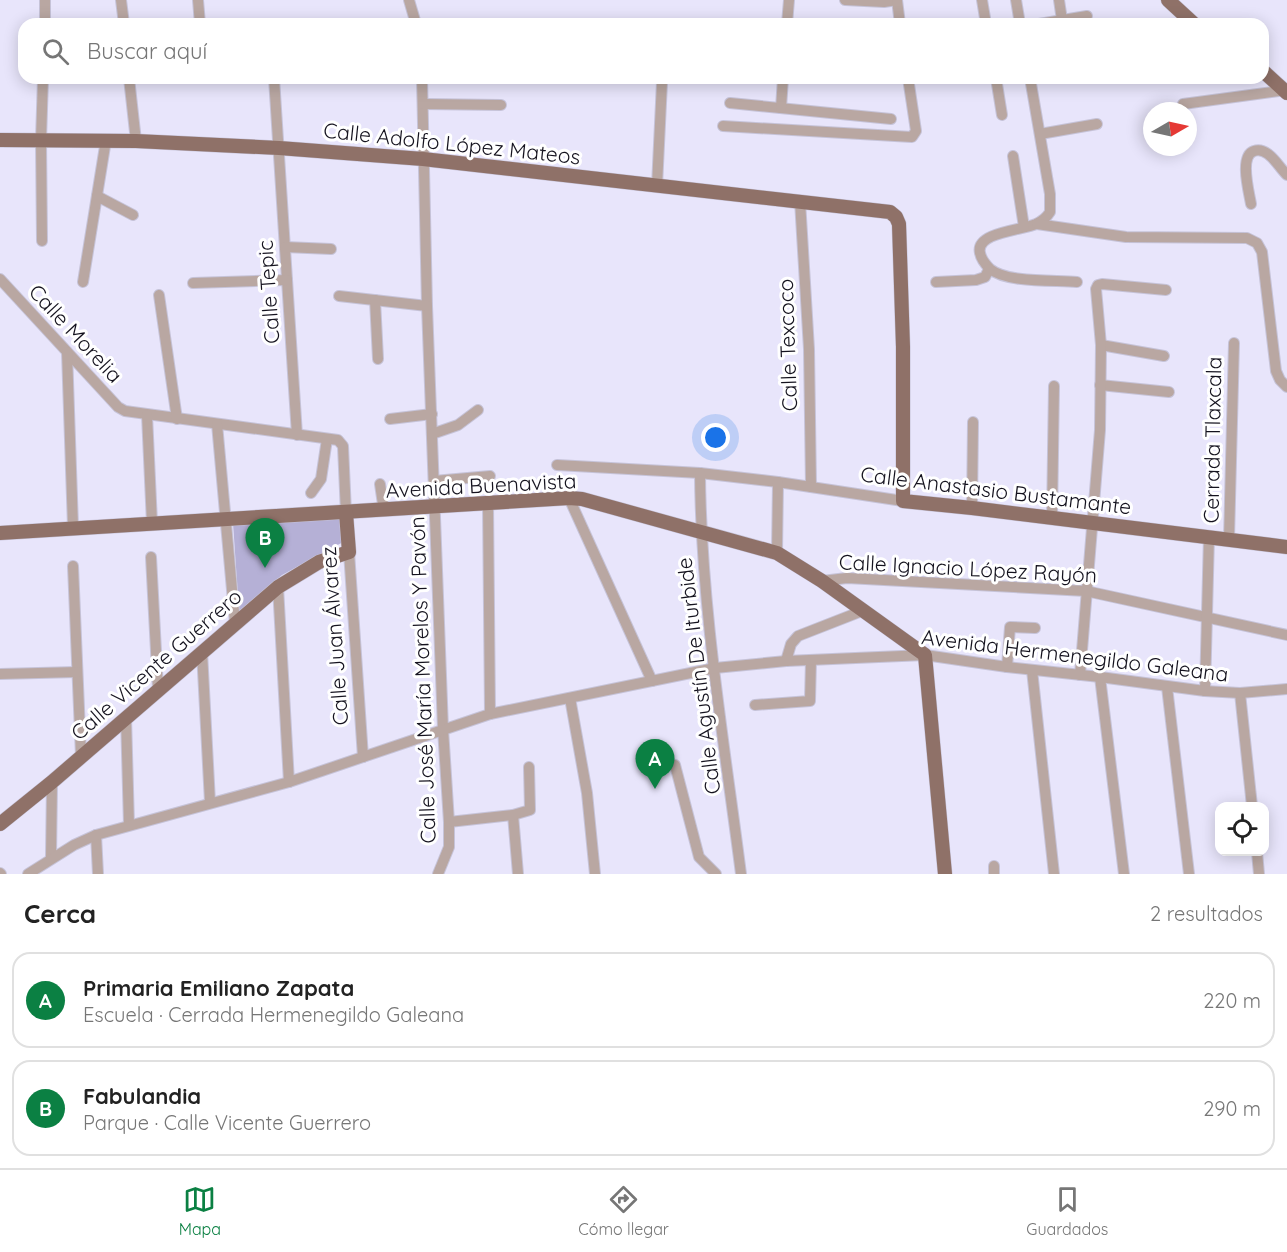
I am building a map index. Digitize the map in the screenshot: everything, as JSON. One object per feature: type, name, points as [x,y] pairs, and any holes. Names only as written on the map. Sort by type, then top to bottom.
[{"type":"main road","points":[[1168,0],[1188,18]]},
{"type":"main road","points":[[1269,76],[1286,91]]},
{"type":"main road","name":"Calle Adolfo López Mateos","points":[[0,140],[136,141],[279,148],[423,159],[890,212],[899,224],[903,347],[903,501]]},
{"type":"main road","name":"Avenida Buenavista","points":[[0,533],[569,498],[777,553],[822,581],[925,655]]},
{"type":"main road","name":"Calle Anastasio Bustamante","points":[[903,501],[1287,547]]},
{"type":"main road","name":"Calle Juan Álvarez","points":[[346,513],[349,552]]},
{"type":"main road","name":"Calle Vicente Guerrero","points":[[0,824],[279,587],[320,562],[349,552]]},
{"type":"main road","points":[[925,655],[945,874]]},
{"type":"street","points":[[45,0],[45,18]]},
{"type":"street","points":[[121,0],[122,18]]},
{"type":"street","points":[[198,0],[200,18]]},
{"type":"street","points":[[410,0],[414,18]]},
{"type":"street","points":[[788,18],[789,0]]},
{"type":"street","points":[[845,0],[884,2],[897,0],[899,18]]},
{"type":"street","points":[[982,0],[985,18]]},
{"type":"street","points":[[1016,0],[1019,18]]},
{"type":"street","points":[[1059,0],[1062,18]]},
{"type":"street","points":[[1074,18],[1087,16]]},
{"type":"street","points":[[42,241],[43,84]]},
{"type":"street","points":[[130,84],[136,141]]},
{"type":"street","name":"Calle Tepic","points":[[274,84],[297,435]]},
{"type":"street","name":"Calle José María Morelos Y Pavón","points":[[423,84],[427,306],[443,729],[449,822],[449,847],[438,874]]},
{"type":"street","points":[[657,186],[662,84]]},
{"type":"street","points":[[781,108],[783,84]]},
{"type":"street","points":[[723,126],[912,137],[916,131],[909,84]]},
{"type":"street","points":[[997,84],[1002,116]]},
{"type":"street","points":[[1031,84],[1052,206],[1047,217],[1037,224],[989,237],[981,242],[980,256],[989,268],[1010,277],[1077,282]]},
{"type":"street","points":[[1197,102],[1286,91]]},
{"type":"street","points":[[730,103],[891,118]]},
{"type":"street","points":[[423,104],[501,105]]},
{"type":"street","points":[[1040,134],[1097,124]]},
{"type":"street","points":[[83,282],[106,140]]},
{"type":"street","points":[[1251,204],[1246,164],[1251,152],[1258,150],[1265,152],[1287,175]]},
{"type":"street","points":[[1013,156],[1024,228]]},
{"type":"street","points":[[97,196],[133,215]]},
{"type":"street","name":"Calle Texcoco","points":[[800,201],[809,349],[811,488]]},
{"type":"street","points":[[1037,224],[1126,237],[1247,238],[1257,243],[1262,252],[1276,371],[1280,380],[1287,387]]},
{"type":"street","points":[[285,247],[331,249]]},
{"type":"street","points":[[936,282],[976,280],[985,277],[989,268]]},
{"type":"street","name":"Calle Morelia","points":[[0,279],[118,407],[124,411],[147,415]]},
{"type":"street","points":[[193,282],[287,280]]},
{"type":"street","points":[[1080,675],[1100,430],[1101,345],[1096,289],[1102,284],[1166,290]]},
{"type":"street","points":[[159,295],[177,419]]},
{"type":"street","points":[[339,296],[427,306]]},
{"type":"street","points":[[375,300],[378,359]]},
{"type":"street","name":"Cerrada Tlaxcala","points":[[1229,539],[1234,343]]},
{"type":"street","points":[[1101,345],[1164,356]]},
{"type":"street","points":[[67,352],[73,527]]},
{"type":"street","points":[[1100,385],[1170,392]]},
{"type":"street","points":[[1052,518],[1053,386]]},
{"type":"street","points":[[432,435],[458,425],[478,410]]},
{"type":"street","points":[[390,419],[432,414]]},
{"type":"street","points":[[152,523],[147,415],[341,442],[346,513]]},
{"type":"street","points":[[972,508],[973,422]]},
{"type":"street","points":[[217,424],[236,622]]},
{"type":"street","points":[[311,493],[321,479],[327,439]]},
{"type":"street","name":"Calle Anastasio Bustamante","points":[[557,465],[700,473],[903,501]]},
{"type":"street","name":"Calle Agustín De Iturbide","points":[[700,473],[701,532],[715,668],[741,874]]},
{"type":"street","points":[[434,481],[490,476]]},
{"type":"street","points":[[777,553],[778,482]]},
{"type":"street","points":[[380,484],[384,511]]},
{"type":"street","points":[[569,498],[652,681]]},
{"type":"street","points":[[488,503],[490,714]]},
{"type":"street","points":[[1205,691],[1209,536]]},
{"type":"street","name":"Calle Juan Álvarez","points":[[349,552],[363,757]]},
{"type":"street","points":[[151,557],[158,689]]},
{"type":"street","points":[[73,566],[81,756]]},
{"type":"street","name":"Calle Ignacio López Rayón","points":[[822,581],[847,578],[1086,591],[1287,635]]},
{"type":"street","points":[[279,587],[289,782]]},
{"type":"street","points":[[786,661],[791,644],[798,636],[862,611]]},
{"type":"street","points":[[1006,667],[1010,627],[1035,628]]},
{"type":"street","points":[[202,652],[210,802]]},
{"type":"street","name":"Avenida Hermenegildo Galeana","points":[[28,874],[51,858],[96,835],[289,782],[490,714],[715,668],[786,661],[925,655],[1205,691],[1240,693],[1287,688]]},
{"type":"street","points":[[755,705],[810,700],[811,660]]},
{"type":"street","points":[[1032,670],[1054,874]]},
{"type":"street","points":[[0,674],[76,672]]},
{"type":"street","points":[[1100,677],[1124,874]]},
{"type":"street","points":[[1167,687],[1189,874]]},
{"type":"street","points":[[1240,693],[1251,802]]},
{"type":"street","points":[[570,699],[587,793],[594,874]]},
{"type":"street","points":[[126,717],[129,825]]},
{"type":"street","points":[[675,765],[699,857],[716,874]]},
{"type":"street","points":[[449,822],[513,815],[530,810],[529,767]]},
{"type":"street","points":[[51,858],[52,782]]},
{"type":"street","points":[[513,815],[519,874]]},
{"type":"street","points":[[96,835],[98,874]]},
{"type":"street","points":[[1257,856],[1259,874]]},
{"type":"shaded area","points":[[343,516],[345,541],[282,575],[239,611],[233,523]]},
{"type":"place","name":"Fabulandia","points":[[265,568]]},
{"type":"place","name":"Primaria Emiliano Zapata","points":[[655,789]]}]
